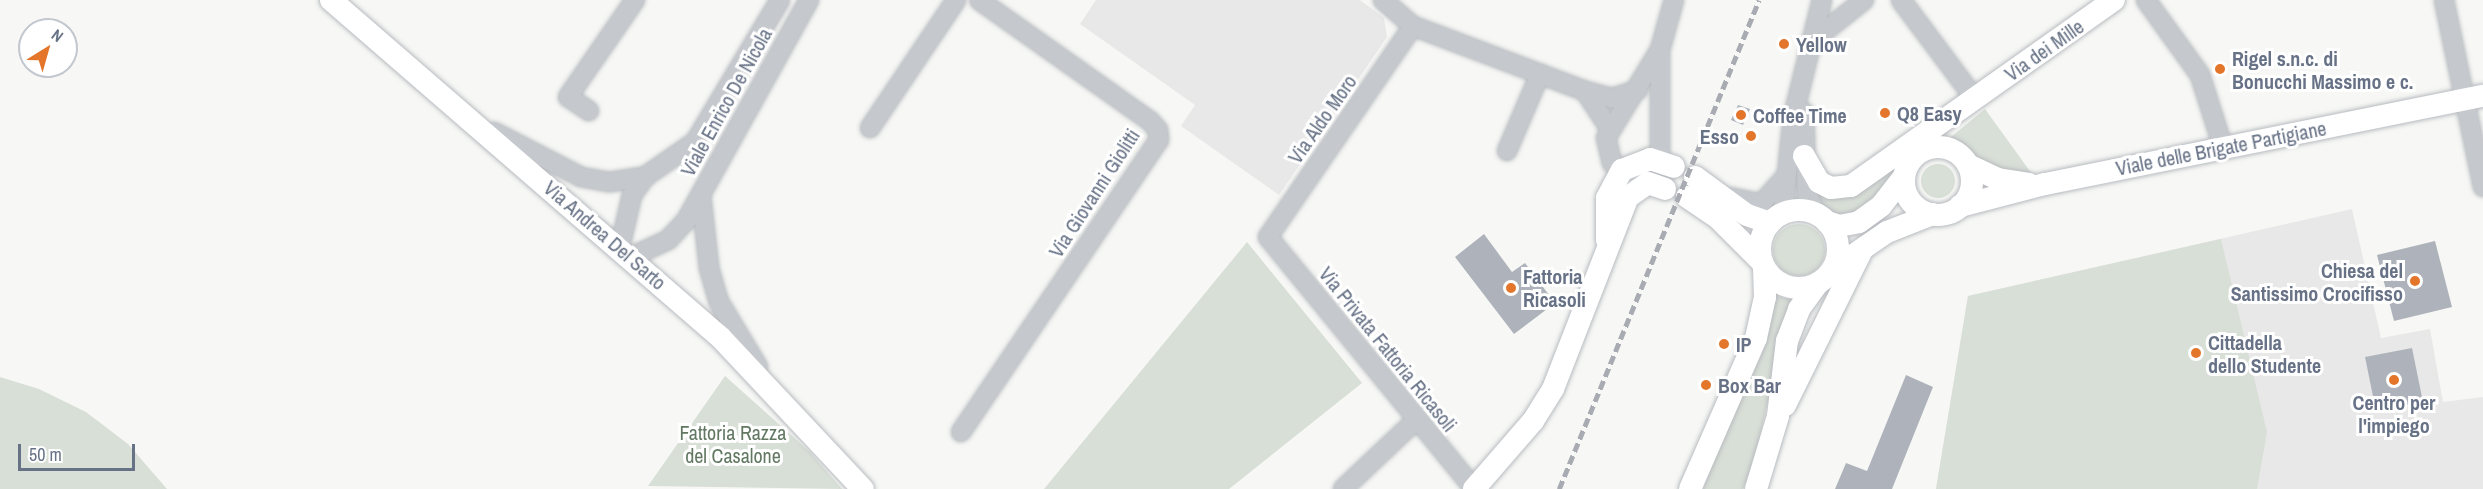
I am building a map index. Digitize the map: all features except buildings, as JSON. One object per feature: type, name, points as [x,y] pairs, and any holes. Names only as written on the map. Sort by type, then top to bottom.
[{"type":"main road","name":"Via Andrea Del Sarto","points":[[331,0],[472,118],[625,252],[772,389],[863,489]]},
{"type":"main road","name":"Via dei Mille","points":[[1933,147],[1973,101],[2114,0]]},
{"type":"main road","name":"Viale delle Brigate Partigiane","points":[[1960,206],[2039,186],[2223,147],[2473,98]]},
{"type":"main road","points":[[1804,156],[1819,182],[1831,188],[1851,186],[1973,101]]},
{"type":"main road","points":[[1822,218],[1838,245],[1825,277],[1791,288],[1775,281],[1691,187],[1719,193],[1747,215],[1776,218],[1822,218],[1839,226],[1859,222],[1881,206],[1904,177],[1917,154],[1933,147],[1949,149],[1968,165],[1998,179],[2039,186]]},
{"type":"main road","points":[[1606,261],[1607,198],[1622,170],[1635,161],[1667,164]]},
{"type":"main road","points":[[1756,489],[1778,416],[1788,341],[1799,309],[1825,277],[1887,232],[1960,206],[1971,187],[1968,165]]},
{"type":"main road","points":[[1904,177],[1915,205],[1933,214]]},
{"type":"main road","points":[[1474,489],[1544,406],[1606,261],[1624,205],[1657,186]]},
{"type":"main road","points":[[1690,489],[1756,338],[1765,297],[1761,238],[1776,218]]},
{"type":"main road","points":[[1778,416],[1862,250]]},
{"type":"street","points":[[589,111],[568,97],[635,0]]},
{"type":"street","name":"Viale Enrico De Nicola","points":[[780,0],[695,142],[646,176],[632,195],[625,252],[668,240],[702,195],[809,0]]},
{"type":"street","points":[[870,128],[956,0]]},
{"type":"street","name":"Via Giovanni Giolitti","points":[[961,432],[1159,141],[1158,130],[1150,121],[979,0]]},
{"type":"street","points":[[1383,0],[1413,26],[1585,91],[1612,98],[1638,90]]},
{"type":"street","points":[[1657,186],[1622,170],[1607,155],[1610,129],[1638,90],[1660,50],[1674,0]]},
{"type":"street","points":[[1776,218],[1788,198],[1785,177],[1803,74],[1822,0]]},
{"type":"street","points":[[1810,42],[1864,0]]},
{"type":"street","points":[[1901,0],[1973,101]]},
{"type":"street","points":[[2146,0],[2200,75],[2223,147]]},
{"type":"street","points":[[2444,0],[2473,98],[2483,187]]},
{"type":"street","name":"Via Aldo Moro","points":[[1268,237],[1413,26]]},
{"type":"street","points":[[1660,50],[1667,164]]},
{"type":"street","points":[[1507,151],[1540,74]]},
{"type":"street","points":[[1803,74],[1804,156],[1808,194],[1822,218]]},
{"type":"street","points":[[1585,91],[1610,129]]},
{"type":"street","name":"Viale Enrico De Nicola","points":[[472,118],[581,177],[610,182],[646,176]]},
{"type":"street","points":[[1719,193],[1761,204],[1785,177]]},
{"type":"street","name":"Viale Enrico De Nicola","points":[[702,195],[708,259],[719,302],[772,389]]},
{"type":"street","name":"Via Privata Fattoria Ricasoli","points":[[1268,237],[1474,489]]},
{"type":"street","points":[[1343,489],[1417,419]]},
{"type":"shaded area","points":[[1096,0],[1360,0],[1384,18],[1387,37],[1279,195],[1181,126],[1195,105],[1080,24]]},
{"type":"shaded area","name":"Cittadella dello Studente","points":[[2352,209],[2381,338],[2430,329],[2443,402],[2483,397],[2483,489],[1936,489],[1968,296]]},
{"type":"green space","points":[[1985,109],[2032,174],[2000,169],[1946,141]]},
{"type":"green space","points":[[1938,164],[1950,169],[1955,181],[1950,193],[1938,198],[1926,193],[1921,181],[1926,169]]},
{"type":"green space","points":[[1896,168],[1886,190],[1845,219],[1823,211],[1812,187]]},
{"type":"green space","points":[[1794,224],[1804,224],[1818,231],[1825,250],[1818,269],[1804,276],[1794,276],[1784,272],[1777,265],[1773,255],[1773,245],[1777,235],[1784,228]]},
{"type":"green space","points":[[2221,239],[2267,432],[2257,489],[1936,489],[1968,296]]},
{"type":"green space","points":[[1247,242],[1362,383],[1229,489],[1044,489]]},
{"type":"green space","points":[[1776,296],[1797,301],[1784,332],[1753,466],[1743,489],[1703,489]]},
{"type":"green space","name":"Fattoria Razza del Casalone","points":[[725,376],[810,452],[842,489],[648,486]]},
{"type":"green space","points":[[0,377],[39,389],[86,412],[128,444],[167,489],[0,489]]},
{"type":"railway","points":[[1559,489],[1759,0]]},
{"type":"place","name":"Yellow","points":[[1784,44]]},
{"type":"place","name":"Rigel s.n.c. di Bonucchi Massimo e c.","points":[[2220,69]]},
{"type":"place","name":"Q8 Easy","points":[[1885,113]]},
{"type":"place","name":"Coffee Time","points":[[1741,115]]},
{"type":"place","name":"Esso","points":[[1751,136]]},
{"type":"place","name":"Chiesa del Santissimo Crocifisso","points":[[2415,281]]},
{"type":"place","name":"Fattoria Ricasoli","points":[[1511,288]]},
{"type":"place","name":"IP","points":[[1724,344]]},
{"type":"place","name":"Cittadella dello Studente","points":[[2196,353]]},
{"type":"place","name":"Centro per l'impiego","points":[[2394,380]]},
{"type":"place","name":"Box Bar","points":[[1706,385]]}]
